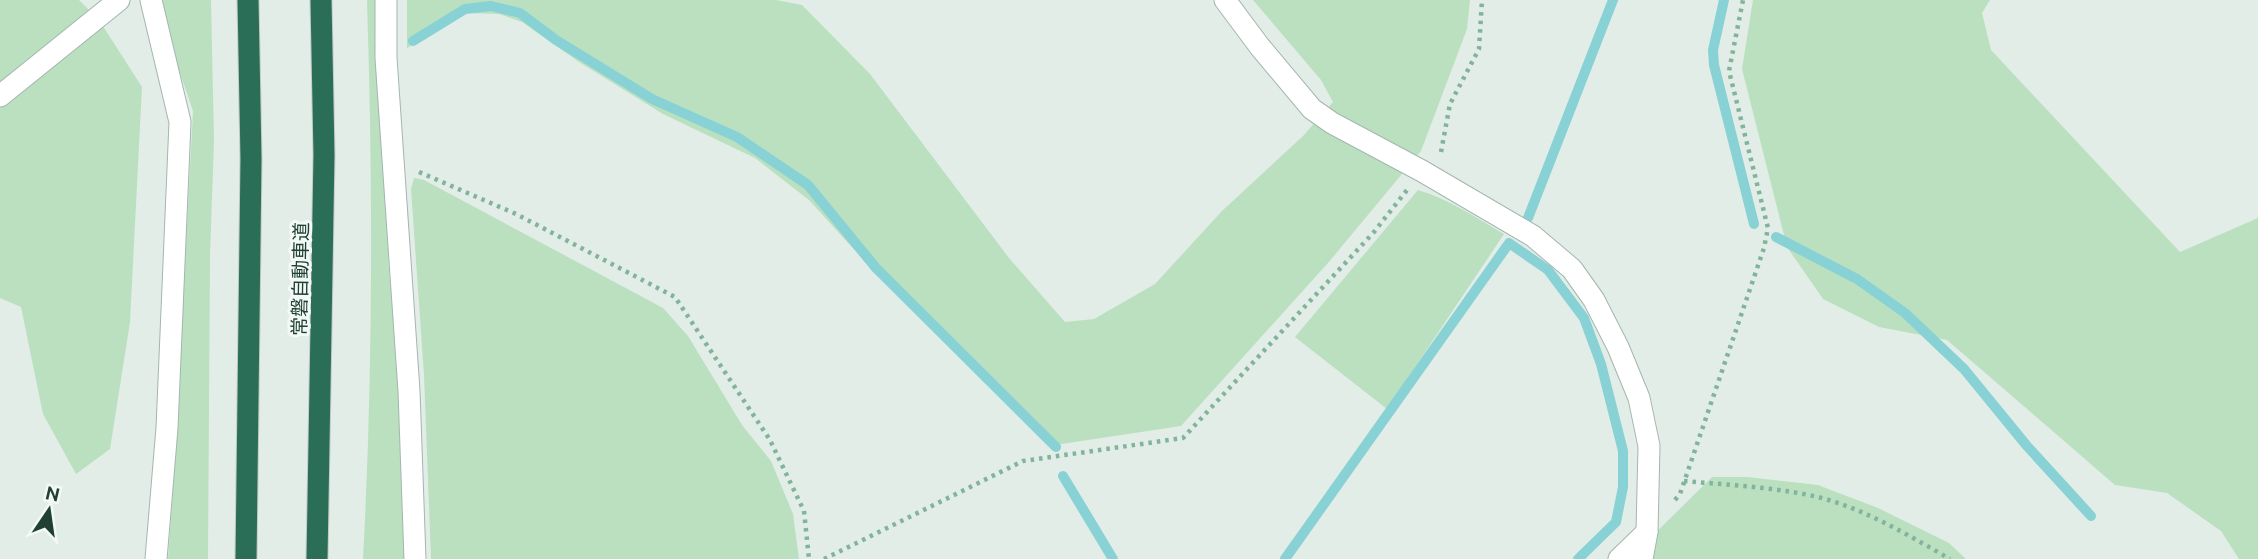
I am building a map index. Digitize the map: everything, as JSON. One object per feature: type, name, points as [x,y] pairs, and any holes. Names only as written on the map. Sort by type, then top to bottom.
[{"type":"highway","points":[[246,559],[251,159],[248,0]]},
{"type":"highway","name":"常磐自動車道","points":[[317,559],[324,155],[321,0]]},
{"type":"street","points":[[0,96],[119,0]]},
{"type":"street","points":[[151,0],[180,122],[167,428],[156,559]]},
{"type":"street","points":[[386,0],[386,58],[410,391],[415,559]]},
{"type":"street","points":[[1224,0],[1312,109],[1332,123],[1428,174],[1533,236],[1572,269],[1594,300],[1639,397],[1649,446],[1647,532],[1642,559]]},
{"type":"street","points":[[1619,559],[1647,532]]},
{"type":"path","points":[[824,559],[1024,461],[1183,438],[1439,162],[1451,104],[1479,49],[1482,0]]},
{"type":"path","points":[[1647,532],[1680,494],[1764,248],[1768,228],[1729,71],[1743,0]]},
{"type":"path","points":[[393,161],[516,215],[675,297],[770,440],[804,511],[808,559]]},
{"type":"path","points":[[1684,481],[1767,488],[1820,498],[1878,519],[1950,559]]},
{"type":"green space","points":[[0,0],[79,0],[99,20],[142,87],[130,322],[110,449],[76,474],[43,414],[21,307],[0,298]]},
{"type":"green space","points":[[160,0],[211,0],[214,141],[210,255],[208,559],[168,559],[193,111],[162,20]]},
{"type":"green space","points":[[367,0],[377,0],[389,271],[400,377],[404,559],[363,559],[371,280]]},
{"type":"green space","points":[[407,0],[776,0],[802,5],[870,74],[1009,258],[1065,322],[1094,319],[1155,284],[1222,211],[1303,136],[1333,102],[1321,80],[1253,0],[1470,0],[1467,29],[1421,151],[1328,263],[1181,426],[1048,446],[869,266],[809,200],[755,158],[663,114],[579,62],[522,22],[499,14],[465,13],[407,48]]},
{"type":"green space","points":[[1753,0],[1990,0],[1982,13],[1991,50],[2180,252],[2258,218],[2258,559],[2239,559],[2221,531],[2167,493],[2115,485],[1947,340],[1879,327],[1823,299],[1787,247],[1742,69]]},
{"type":"green space","points":[[414,178],[424,180],[663,308],[688,336],[742,425],[771,461],[793,514],[799,559],[431,559],[424,375],[411,189]]},
{"type":"green space","points":[[1418,190],[1452,204],[1504,234],[1387,409],[1295,337]]},
{"type":"green space","points":[[1712,477],[1748,477],[1818,485],[1878,508],[1949,543],[1966,559],[1629,559]]},
{"type":"waterway","points":[[1528,218],[1613,0]]},
{"type":"waterway","points":[[1724,0],[1713,50],[1714,65],[1754,224]]},
{"type":"waterway","points":[[413,41],[465,9],[491,6],[520,13],[556,40],[652,99],[737,137],[808,185],[876,268],[1056,447]]},
{"type":"waterway","points":[[1776,237],[1857,279],[1905,313],[1964,369],[2027,446],[2091,516]]},
{"type":"waterway","points":[[1509,243],[1548,270],[1584,318],[1601,364],[1623,451],[1623,487],[1616,522],[1578,559]]},
{"type":"waterway","points":[[1285,559],[1507,246]]},
{"type":"waterway","points":[[1063,476],[1113,559]]}]
